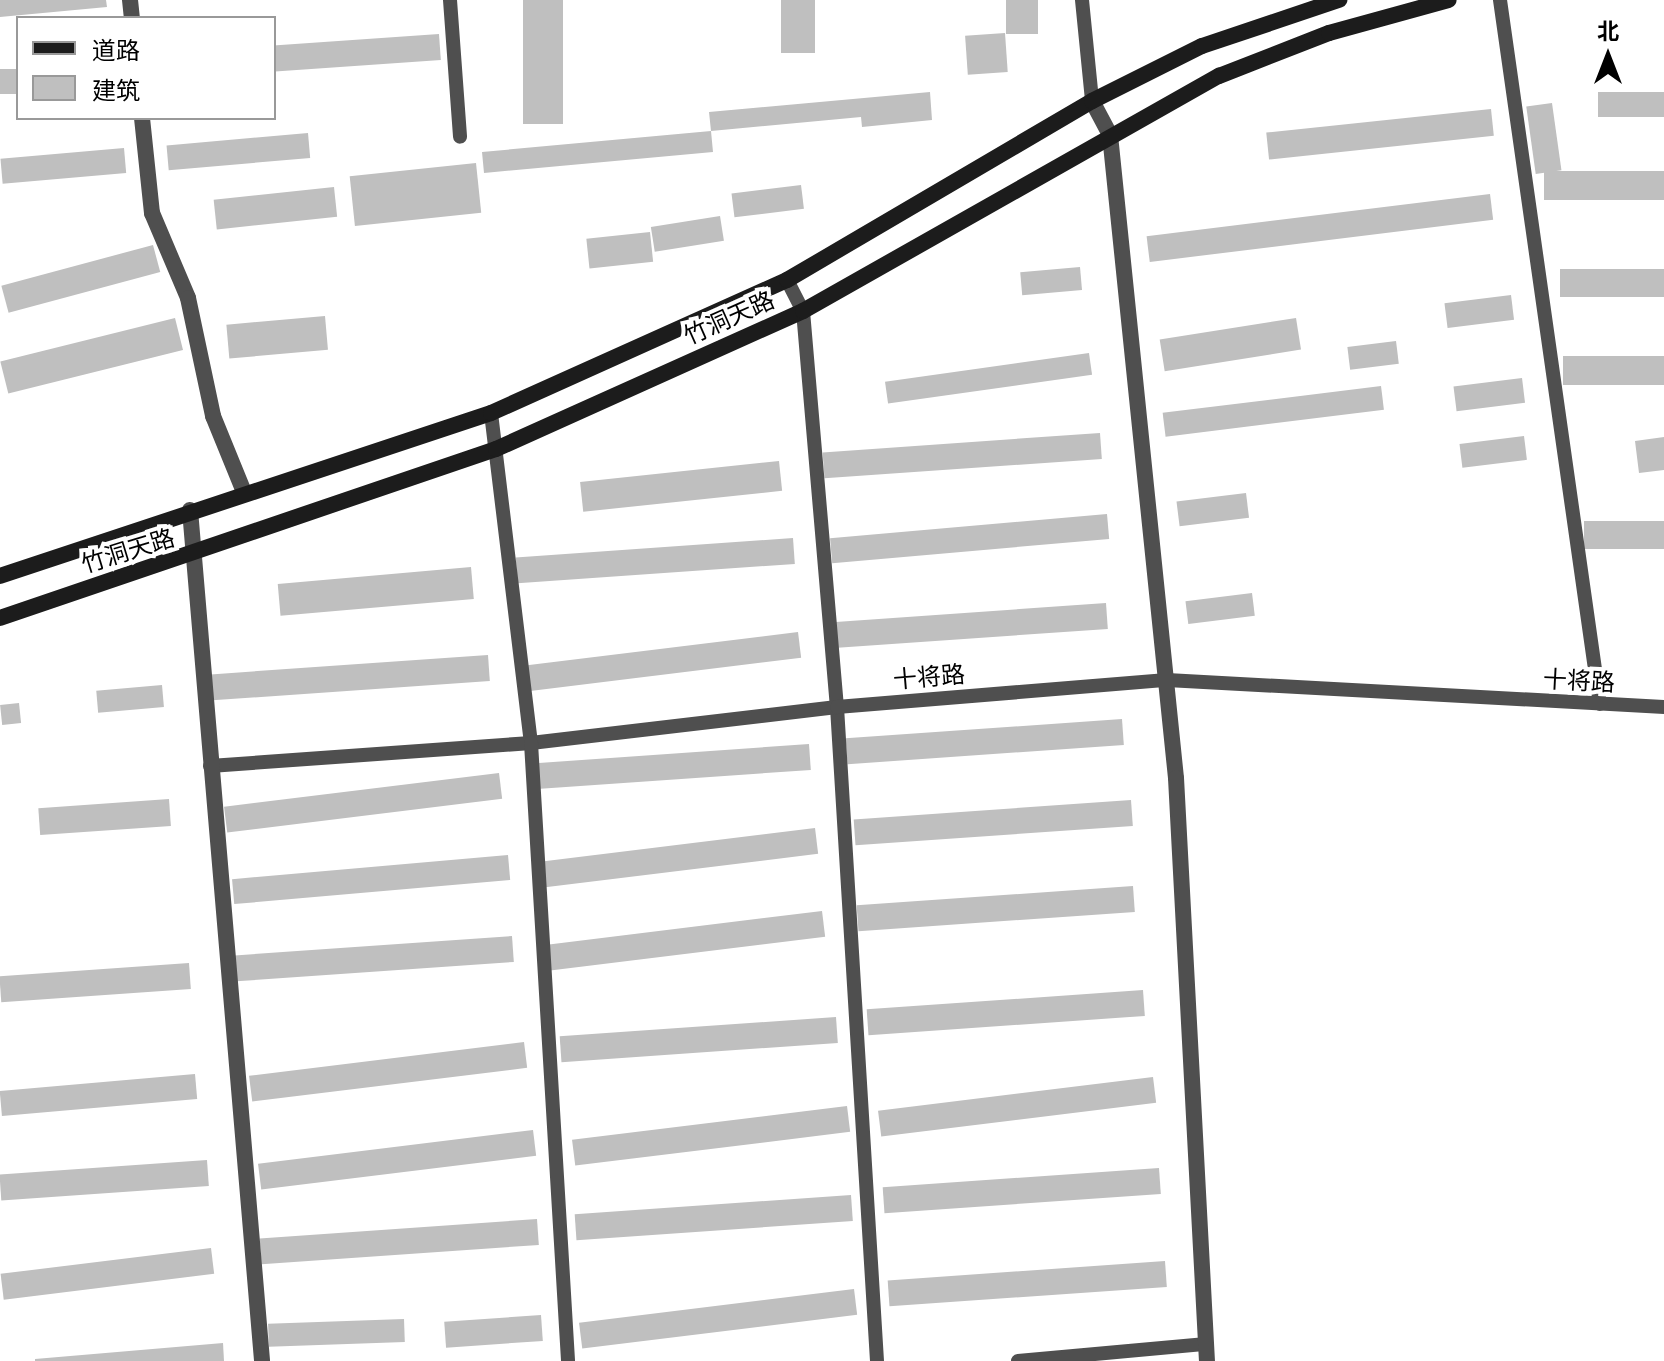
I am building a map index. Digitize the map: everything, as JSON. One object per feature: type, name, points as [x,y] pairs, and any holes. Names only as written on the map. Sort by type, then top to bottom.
[{"type":"main road","name":"竹洞天路","points":[[0,576],[244,492],[491,413],[787,280],[1092,101],[1202,46],[1339,0]]},
{"type":"main road","name":"竹洞天路","points":[[0,618],[193,556],[496,449],[803,311],[1219,76],[1329,33],[1449,0]]},
{"type":"street","points":[[1092,101],[1110,135],[1167,680],[1207,1353]]},
{"type":"street","points":[[142,120],[152,213],[188,298],[213,416],[244,492]]},
{"type":"street","points":[[190,510],[262,1361]]},
{"type":"lane","points":[[450,0],[460,137]]},
{"type":"lane","points":[[1082,0],[1092,101]]},
{"type":"lane","points":[[1500,0],[1600,704]]},
{"type":"lane","points":[[787,280],[803,311],[837,707],[877,1361]]},
{"type":"lane","points":[[491,413],[531,743],[568,1361]]},
{"type":"lane","name":"十将路","points":[[210,766],[531,743],[837,707],[1167,680],[1664,707]]},
{"type":"lane","points":[[1018,1361],[1207,1353]]},
{"type":"building","points":[[0,0],[106,0],[107,7],[0,17]]},
{"type":"building","points":[[523,0],[563,0],[563,124],[523,124]]},
{"type":"building","points":[[781,0],[815,0],[815,53],[781,53]]},
{"type":"building","points":[[1006,0],[1038,0],[1038,34],[1006,34]]},
{"type":"building","points":[[1005,33],[1008,72],[968,75],[965,36]]},
{"type":"building","points":[[439,34],[441,60],[276,71],[276,45]]},
{"type":"building","points":[[0,69],[16,69],[16,94],[0,94]]},
{"type":"building","points":[[930,92],[932,120],[862,127],[861,117],[711,131],[709,112]]},
{"type":"building","points":[[1598,92],[1664,92],[1664,117],[1598,117]]},
{"type":"building","points":[[1552,103],[1561,170],[1536,174],[1526,107]]},
{"type":"building","points":[[1491,109],[1494,136],[1269,159],[1266,133]]},
{"type":"building","points":[[711,131],[713,152],[484,173],[482,152]]},
{"type":"building","points":[[308,133],[310,158],[169,170],[167,145]]},
{"type":"building","points":[[124,148],[126,173],[3,184],[0,159]]},
{"type":"building","points":[[476,163],[481,213],[355,226],[350,176]]},
{"type":"building","points":[[1544,171],[1664,171],[1664,200],[1544,200]]},
{"type":"building","points":[[801,185],[804,209],[734,217],[732,194]]},
{"type":"building","points":[[334,187],[337,217],[217,229],[214,200]]},
{"type":"building","points":[[1490,194],[1493,220],[1150,262],[1147,236]]},
{"type":"building","points":[[720,216],[724,241],[655,252],[651,227]]},
{"type":"building","points":[[650,232],[653,262],[589,269],[586,239]]},
{"type":"building","points":[[153,245],[160,272],[9,313],[1,286]]},
{"type":"building","points":[[1080,267],[1082,290],[1022,295],[1020,272]]},
{"type":"building","points":[[1560,269],[1664,269],[1664,297],[1560,297]]},
{"type":"building","points":[[1511,295],[1514,320],[1448,328],[1444,303]]},
{"type":"building","points":[[325,316],[328,350],[229,358],[226,325]]},
{"type":"building","points":[[175,318],[183,350],[8,394],[0,362]]},
{"type":"building","points":[[1296,318],[1301,350],[1165,371],[1160,340]]},
{"type":"building","points":[[1396,341],[1399,364],[1350,370],[1347,347]]},
{"type":"building","points":[[1089,353],[1092,375],[888,403],[885,382]]},
{"type":"building","points":[[1563,356],[1664,356],[1664,385],[1563,385]]},
{"type":"building","points":[[1522,378],[1525,403],[1457,411],[1454,386]]},
{"type":"building","points":[[1381,386],[1384,410],[1166,437],[1163,413]]},
{"type":"building","points":[[1100,433],[1102,459],[824,478],[823,452]]},
{"type":"building","points":[[1524,436],[1527,460],[1462,468],[1459,444]]},
{"type":"building","points":[[1664,437],[1664,470],[1639,473],[1635,441]]},
{"type":"building","points":[[779,461],[782,491],[583,512],[580,482]]},
{"type":"building","points":[[1246,493],[1249,518],[1180,526],[1177,502]]},
{"type":"building","points":[[1107,514],[1109,539],[832,563],[830,538]]},
{"type":"building","points":[[1584,521],[1664,521],[1664,549],[1584,549]]},
{"type":"building","points":[[793,538],[795,564],[517,583],[516,557]]},
{"type":"building","points":[[471,567],[474,599],[281,616],[278,584]]},
{"type":"building","points":[[1252,593],[1255,616],[1188,624],[1185,601]]},
{"type":"building","points":[[1106,603],[1108,629],[830,648],[829,622]]},
{"type":"building","points":[[798,632],[801,658],[526,692],[523,666]]},
{"type":"building","points":[[488,655],[490,681],[212,700],[211,674]]},
{"type":"building","points":[[162,685],[164,707],[98,713],[96,691]]},
{"type":"building","points":[[19,703],[21,723],[2,725],[0,705]]},
{"type":"building","points":[[1122,719],[1124,745],[847,764],[846,738]]},
{"type":"building","points":[[809,744],[811,770],[533,789],[532,763]]},
{"type":"building","points":[[499,773],[502,799],[227,833],[224,807]]},
{"type":"building","points":[[169,799],[171,826],[40,835],[38,808]]},
{"type":"building","points":[[1131,800],[1133,826],[855,845],[854,819]]},
{"type":"building","points":[[815,828],[818,854],[543,888],[540,862]]},
{"type":"building","points":[[508,855],[510,880],[234,904],[232,879]]},
{"type":"building","points":[[1133,886],[1135,912],[858,931],[857,905]]},
{"type":"building","points":[[822,911],[825,937],[550,971],[547,945]]},
{"type":"building","points":[[512,936],[514,962],[236,981],[235,955]]},
{"type":"building","points":[[189,963],[191,989],[1,1002],[0,976]]},
{"type":"building","points":[[1143,990],[1145,1016],[868,1035],[867,1009]]},
{"type":"building","points":[[836,1017],[838,1043],[561,1062],[560,1036]]},
{"type":"building","points":[[524,1042],[527,1068],[252,1102],[249,1076]]},
{"type":"building","points":[[195,1074],[197,1099],[2,1116],[0,1091]]},
{"type":"building","points":[[1153,1077],[1156,1103],[881,1137],[878,1111]]},
{"type":"building","points":[[847,1106],[850,1132],[575,1166],[572,1140]]},
{"type":"building","points":[[533,1130],[536,1156],[261,1190],[258,1164]]},
{"type":"building","points":[[207,1160],[209,1186],[1,1200],[0,1174]]},
{"type":"building","points":[[1159,1168],[1161,1194],[884,1213],[883,1187]]},
{"type":"building","points":[[851,1195],[853,1221],[576,1240],[575,1214]]},
{"type":"building","points":[[537,1219],[539,1245],[261,1264],[260,1238]]},
{"type":"building","points":[[211,1248],[214,1274],[4,1300],[1,1274]]},
{"type":"building","points":[[1165,1261],[1167,1287],[889,1306],[888,1280]]},
{"type":"building","points":[[854,1289],[857,1315],[582,1349],[579,1323]]},
{"type":"building","points":[[541,1315],[543,1341],[446,1348],[444,1322]]},
{"type":"building","points":[[404,1319],[405,1342],[269,1347],[268,1324]]},
{"type":"building","points":[[223,1343],[224,1361],[35,1361],[35,1359]]}]
